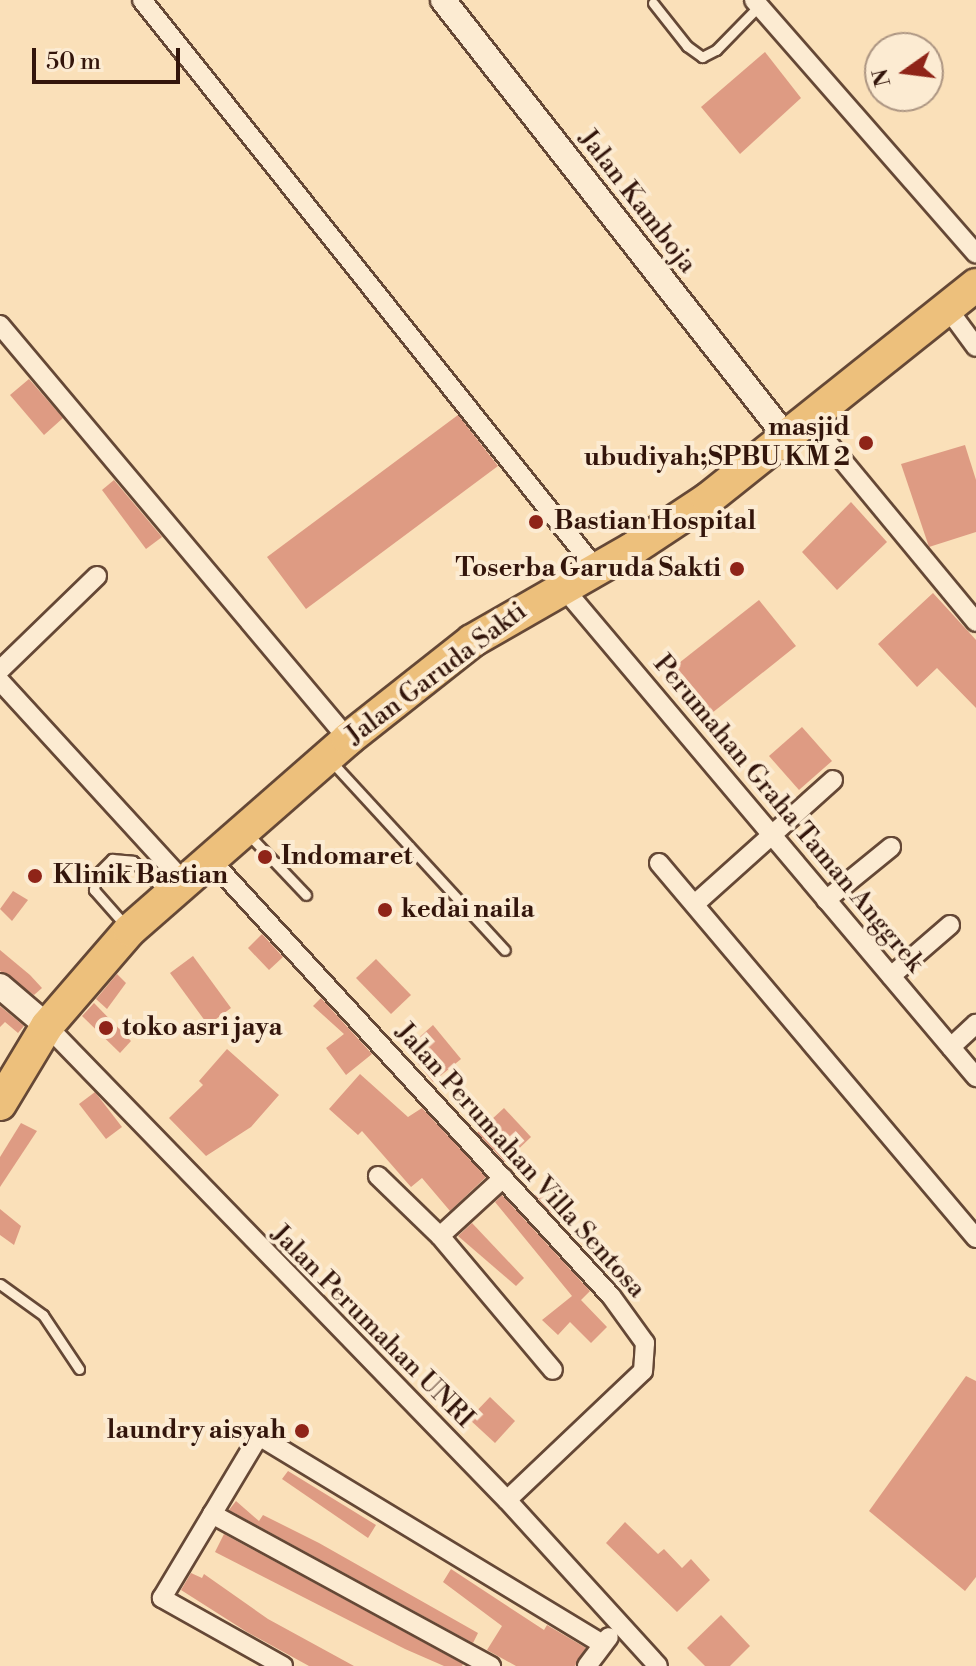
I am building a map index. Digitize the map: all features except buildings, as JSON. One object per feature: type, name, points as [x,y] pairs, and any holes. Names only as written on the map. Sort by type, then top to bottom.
[{"type":"highway","name":"Jalan Garuda Sakti","points":[[0,1104],[47,1026],[130,930],[208,857],[472,641],[561,585],[596,569],[672,523],[798,429],[976,285]]},
{"type":"street","points":[[142,0],[596,569]]},
{"type":"street","name":"Jalan Kamboja","points":[[443,0],[798,429]]},
{"type":"street","points":[[756,3],[976,254]]},
{"type":"street","points":[[948,309],[976,347]]},
{"type":"street","points":[[0,325],[338,748]]},
{"type":"street","points":[[798,429],[976,622]]},
{"type":"street","points":[[0,670],[97,576]]},
{"type":"street","name":"Perumahan Graha Taman Anggrek","points":[[561,585],[976,1077]]},
{"type":"street","points":[[0,681],[176,888]]},
{"type":"street","points":[[696,903],[833,780]]},
{"type":"street","points":[[826,900],[891,847]]},
{"type":"street","name":"Jalan Perumahan Villa Sentosa","points":[[208,857],[611,1296],[645,1343],[647,1355],[643,1371],[507,1500]]},
{"type":"street","points":[[659,863],[696,903],[976,1238]]},
{"type":"street","points":[[891,976],[950,925]]},
{"type":"street","points":[[0,986],[47,1026]]},
{"type":"street","points":[[951,1047],[976,1024]]},
{"type":"street","name":"Jalan Perumahan UNRI","points":[[47,1026],[507,1500],[658,1666]]},
{"type":"street","points":[[378,1176],[440,1236],[553,1370]]},
{"type":"street","points":[[440,1236],[503,1178]]},
{"type":"street","points":[[283,1666],[163,1599],[254,1440],[266,1436],[603,1644]]},
{"type":"street","points":[[212,1514],[491,1666]]},
{"type":"street","points":[[587,1666],[618,1625]]},
{"type":"lane","points":[[653,3],[687,46],[702,57],[716,50],[756,3]]},
{"type":"lane","points":[[338,748],[505,950]]},
{"type":"lane","points":[[243,828],[306,895]]},
{"type":"lane","points":[[130,930],[94,890],[103,868],[126,858],[176,888]]},
{"type":"lane","points":[[0,1284],[43,1315],[79,1369]]},
{"type":"place","name":"masjid ubudiyah;SPBU KM 2","points":[[866,443]]},
{"type":"place","name":"Bastian Hospital","points":[[536,522]]},
{"type":"place","name":"Toserba Garuda Sakti","points":[[737,569]]},
{"type":"place","name":"Indomaret","points":[[265,857]]},
{"type":"place","name":"Klinik Bastian","points":[[35,876]]},
{"type":"place","name":"kedai naila","points":[[385,910]]},
{"type":"place","name":"toko asri jaya","points":[[106,1028]]},
{"type":"place","name":"laundry aisyah","points":[[302,1431]]}]
